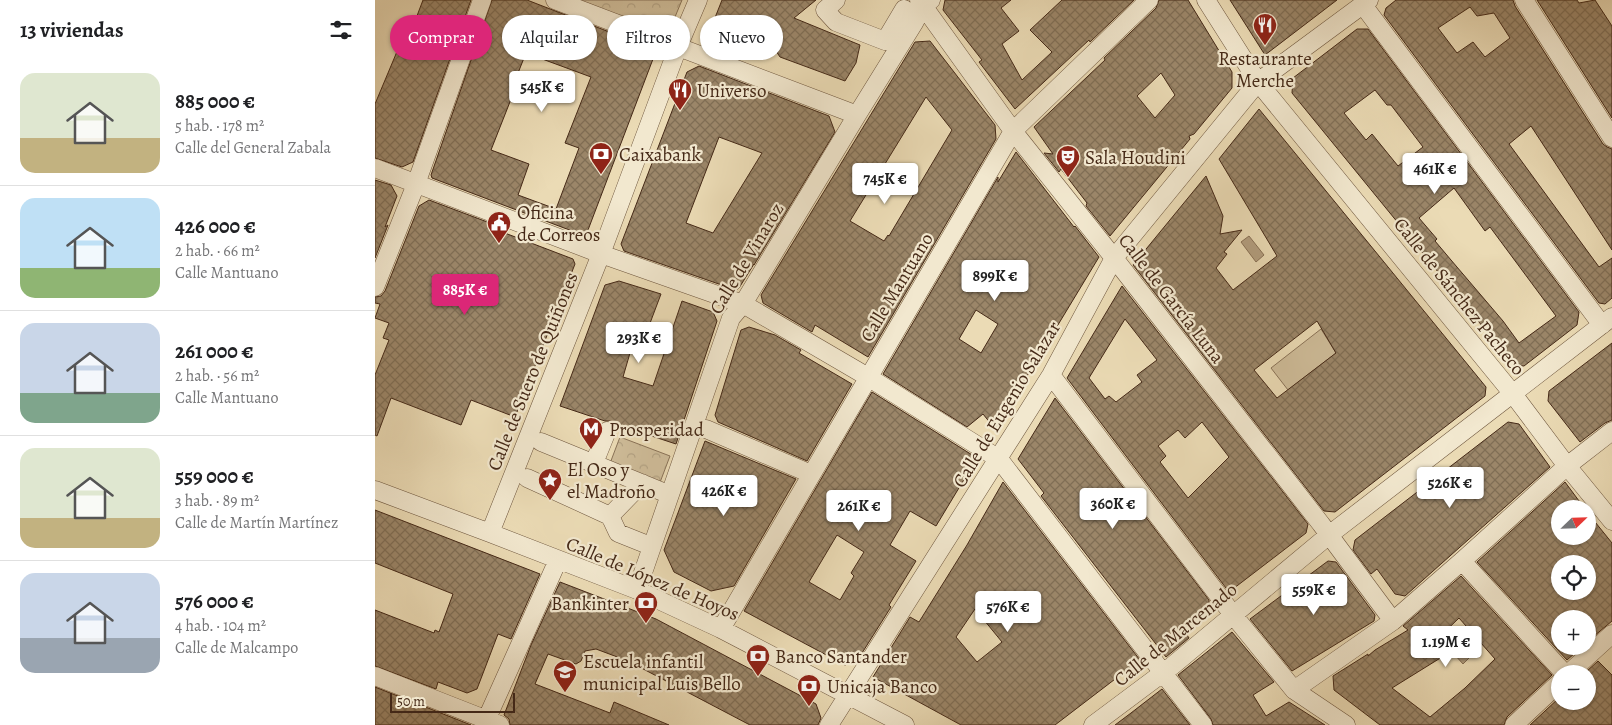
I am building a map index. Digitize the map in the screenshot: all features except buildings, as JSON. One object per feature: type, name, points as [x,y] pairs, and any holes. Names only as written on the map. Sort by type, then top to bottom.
[{"type":"street","points":[[375,287],[416,184],[482,0]]},
{"type":"street","points":[[555,0],[607,20]]},
{"type":"street","name":"Calle de Suero de Quiñones","points":[[690,19],[698,0]]},
{"type":"street","points":[[836,0],[825,10],[836,22],[885,41],[903,9],[920,4]]},
{"type":"street","name":"Calle Mantuano","points":[[721,629],[1013,131],[1149,0]]},
{"type":"street","name":"Calle de Sánchez Pacheco","points":[[1206,0],[1258,82],[1513,394],[1567,466],[1612,521]]},
{"type":"street","points":[[1523,0],[1612,138]]},
{"type":"street","points":[[1366,3],[1607,321]]},
{"type":"street","name":"Calle de Eugenio Salazar","points":[[829,725],[846,695],[999,459],[1051,375],[1115,258],[1258,82],[1366,3]]},
{"type":"street","name":"Calle de Vinaroz","points":[[637,590],[731,318],[743,304],[857,114],[915,23],[920,4]]},
{"type":"street","name":"Calle de García Luna","points":[[920,4],[1013,131],[1115,258],[1393,621]]},
{"type":"street","points":[[690,51],[857,114]]},
{"type":"street","name":"Calle de Suero de Quiñones","points":[[491,533],[601,254],[673,60]]},
{"type":"street","points":[[375,168],[601,254],[743,304],[868,377],[999,459],[1203,725]]},
{"type":"street","name":"Calle de Marcenado","points":[[1093,725],[1163,673],[1234,616],[1329,535],[1607,321]]},
{"type":"street","points":[[1051,375],[1234,616],[1294,690],[1346,725]]},
{"type":"street","points":[[706,429],[811,474]]},
{"type":"street","points":[[594,464],[607,431]]},
{"type":"street","points":[[1294,690],[1393,621],[1567,466],[1612,431]]},
{"type":"street","points":[[541,442],[663,492]]},
{"type":"street","points":[[527,478],[610,516],[618,533],[643,543]]},
{"type":"street","points":[[610,516],[642,483]]},
{"type":"street","name":"Calle de López de Hoyos","points":[[375,490],[637,590],[721,629],[905,725]]},
{"type":"street","points":[[375,676],[490,723],[557,560]]},
{"type":"street","points":[[1462,561],[1559,665]]},
{"type":"street","points":[[1577,665],[1612,634]]},
{"type":"street","points":[[1514,725],[1551,690]]},
{"type":"green space","points":[[579,0],[682,0],[676,15],[618,15]]},
{"type":"green space","points":[[1321,329],[1336,353],[1288,390],[1271,368]]},
{"type":"green space","points":[[620,437],[670,456],[659,485],[609,466]]},
{"type":"shaded area","points":[[1249,236],[1264,255],[1256,262],[1241,242]]},
{"type":"shaded area","points":[[1455,637],[1472,655],[1463,664],[1446,645]]},
{"type":"place","name":"Restaurante Merche","points":[[1265,46]]},
{"type":"place","name":"Universo","points":[[680,111]]},
{"type":"place","name":"Caixabank","points":[[601,175]]},
{"type":"place","name":"Sala Houdini","points":[[1068,178]]},
{"type":"place","name":"Oficina de Correos","points":[[499,244]]},
{"type":"place","name":"Prosperidad","points":[[591,450]]},
{"type":"place","name":"El Oso y el Madroño","points":[[550,501]]},
{"type":"place","name":"Bankinter","points":[[646,624]]},
{"type":"place","name":"Banco Santander","points":[[758,677]]},
{"type":"place","name":"Escuela infantil municipal Luis Bello","points":[[565,693]]},
{"type":"place","name":"Unicaja Banco","points":[[809,707]]}]
